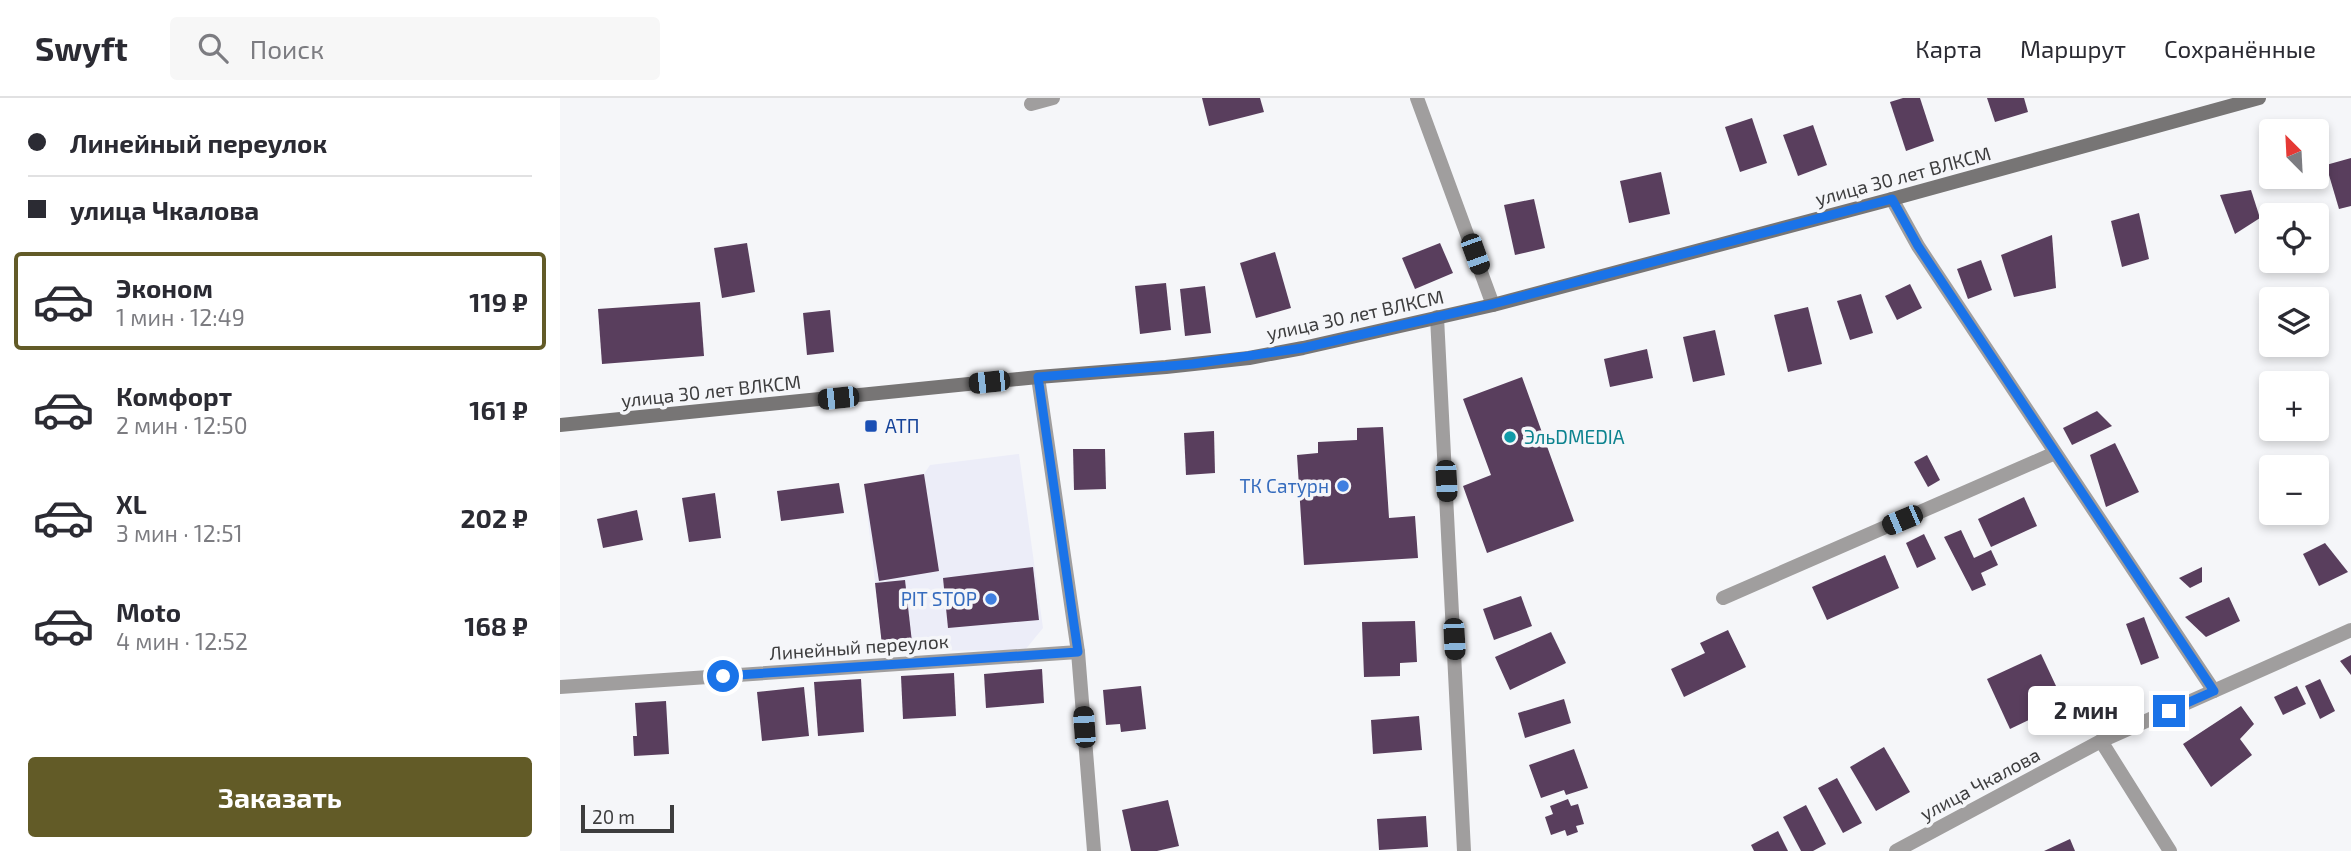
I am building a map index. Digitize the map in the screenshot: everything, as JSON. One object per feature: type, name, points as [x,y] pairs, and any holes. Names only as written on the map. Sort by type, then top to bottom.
[{"type":"main road","name":"улица 30 лет ВЛКСМ","points":[[560,425],[1249,358],[1303,348],[1493,304],[1892,199],[2259,98]]},
{"type":"street","points":[[1031,104],[1053,98]]},
{"type":"street","points":[[1417,98],[1493,304]]},
{"type":"street","points":[[1892,199],[1918,246],[2214,691]]},
{"type":"street","points":[[1437,317],[1464,851]]},
{"type":"street","points":[[1038,377],[1078,652],[1094,851]]},
{"type":"street","points":[[1723,598],[2055,453]]},
{"type":"street","name":"улица Чкалова","points":[[1896,851],[2101,741],[2351,630]]},
{"type":"street","name":"Линейный переулок","points":[[560,687],[1078,652]]},
{"type":"street","points":[[2101,741],[2170,851]]},
{"type":"shaded area","points":[[1019,454],[1043,628],[1025,650],[913,651],[883,654],[864,484],[924,474],[930,465]]},
{"type":"building","points":[[1202,98],[1260,98],[1264,112],[1209,126]]},
{"type":"building","points":[[1903,98],[1920,98],[1934,141],[1906,151],[1890,102]]},
{"type":"building","points":[[1987,98],[2024,98],[2028,112],[1995,122]]},
{"type":"building","points":[[1752,118],[1767,163],[1740,172],[1725,127]]},
{"type":"building","points":[[1813,125],[1827,165],[1798,176],[1783,135]]},
{"type":"building","points":[[2351,158],[2351,206],[2339,209],[2329,175],[2329,164]]},
{"type":"building","points":[[1661,172],[1670,214],[1629,223],[1620,181]]},
{"type":"building","points":[[2251,190],[2259,219],[2235,234],[2220,195]]},
{"type":"building","points":[[1534,199],[1545,248],[1515,255],[1504,205]]},
{"type":"building","points":[[2139,213],[2149,259],[2122,267],[2111,221]]},
{"type":"building","points":[[2052,235],[2056,288],[2014,297],[2001,255]]},
{"type":"building","points":[[747,243],[755,292],[722,298],[714,248]]},
{"type":"building","points":[[1440,243],[1453,273],[1415,289],[1402,258]]},
{"type":"building","points":[[1275,252],[1291,308],[1256,318],[1240,263]]},
{"type":"building","points":[[1981,260],[1992,290],[1968,299],[1957,269]]},
{"type":"building","points":[[1166,283],[1171,330],[1140,334],[1135,286]]},
{"type":"building","points":[[1910,284],[1922,308],[1897,320],[1885,296]]},
{"type":"building","points":[[1205,286],[1211,333],[1185,336],[1180,289]]},
{"type":"building","points":[[1861,294],[1873,333],[1850,340],[1837,301]]},
{"type":"building","points":[[700,302],[704,356],[602,364],[598,309]]},
{"type":"building","points":[[1808,307],[1822,364],[1788,372],[1774,315]]},
{"type":"building","points":[[830,310],[834,352],[807,355],[803,313]]},
{"type":"building","points":[[1715,330],[1725,375],[1693,382],[1683,337]]},
{"type":"building","points":[[1647,349],[1653,378],[1610,387],[1604,359]]},
{"type":"building","name":"ЭльDMEDIA","points":[[1522,377],[1574,521],[1487,553],[1463,486],[1491,475],[1463,399]]},
{"type":"building","points":[[2097,411],[2112,426],[2072,445],[2063,428]]},
{"type":"building","name":"ТК Сатурн","points":[[1383,427],[1389,518],[1415,516],[1418,558],[1304,565],[1297,455],[1318,453],[1318,442],[1357,440],[1357,428]]},
{"type":"building","points":[[1214,431],[1215,473],[1186,475],[1184,433]]},
{"type":"building","points":[[2115,443],[2139,492],[2106,507],[2090,455]]},
{"type":"building","points":[[1073,449],[1105,449],[1106,489],[1074,490]]},
{"type":"building","points":[[1927,455],[1940,480],[1928,487],[1914,462]]},
{"type":"building","points":[[924,474],[939,571],[879,581],[864,484]]},
{"type":"building","points":[[839,483],[844,513],[781,521],[777,491]]},
{"type":"building","points":[[715,493],[721,538],[689,542],[682,498]]},
{"type":"building","points":[[2024,497],[2037,526],[1991,547],[1978,519]]},
{"type":"building","points":[[637,510],[643,540],[603,548],[597,519]]},
{"type":"building","points":[[1961,530],[1974,558],[1991,550],[1998,565],[1981,573],[1986,585],[1972,591],[1944,537]]},
{"type":"building","points":[[1924,534],[1936,559],[1917,568],[1906,543]]},
{"type":"building","points":[[2325,543],[2348,572],[2319,586],[2303,554]]},
{"type":"building","points":[[1885,555],[1899,588],[1827,620],[1812,587]]},
{"type":"building","name":"PIT STOP","points":[[1033,567],[1039,620],[948,628],[943,578]]},
{"type":"building","points":[[2202,567],[2202,582],[2190,588],[2179,578]]},
{"type":"building","points":[[905,580],[913,651],[883,654],[875,583]]},
{"type":"building","points":[[1521,596],[1532,626],[1494,640],[1483,609]]},
{"type":"building","points":[[2229,597],[2240,621],[2206,637],[2185,617]]},
{"type":"building","points":[[2144,617],[2159,658],[2141,665],[2126,624]]},
{"type":"building","points":[[1415,621],[1417,662],[1400,663],[1400,676],[1364,677],[1362,622]]},
{"type":"building","points":[[1728,630],[1746,667],[1684,697],[1671,669],[1705,653],[1700,643]]},
{"type":"building","points":[[1551,632],[1566,663],[1510,690],[1495,657]]},
{"type":"building","points":[[2041,654],[2064,703],[2010,729],[1987,679]]},
{"type":"building","points":[[2351,655],[2351,675],[2340,661]]},
{"type":"building","points":[[1042,669],[1044,703],[986,708],[984,674]]},
{"type":"building","points":[[954,673],[956,716],[903,719],[901,676]]},
{"type":"building","points":[[861,679],[864,732],[818,736],[814,682]]},
{"type":"building","points":[[2320,679],[2335,711],[2320,719],[2305,686]]},
{"type":"building","points":[[1141,686],[1146,729],[1121,732],[1120,724],[1106,725],[1103,690]]},
{"type":"building","points":[[2297,686],[2306,704],[2283,715],[2274,697]]},
{"type":"building","points":[[804,687],[809,736],[762,741],[757,692]]},
{"type":"building","points":[[1564,699],[1571,723],[1525,738],[1518,713]]},
{"type":"building","points":[[666,701],[669,754],[634,756],[633,736],[637,736],[635,703]]},
{"type":"building","points":[[2241,706],[2254,724],[2240,739],[2252,755],[2211,787],[2183,744]]},
{"type":"building","points":[[1419,716],[1422,750],[1373,754],[1371,720]]},
{"type":"building","points":[[1884,747],[1910,792],[1876,811],[1850,767]]},
{"type":"building","points":[[1574,749],[1588,788],[1566,795],[1564,790],[1541,798],[1529,765]]},
{"type":"building","points":[[1837,778],[1862,823],[1843,833],[1818,788]]},
{"type":"building","points":[[1568,799],[1571,806],[1578,804],[1584,824],[1576,826],[1578,832],[1567,836],[1565,830],[1551,835],[1545,817],[1553,814],[1550,806]]},
{"type":"building","points":[[1168,800],[1179,846],[1157,851],[1131,851],[1122,810]]},
{"type":"building","points":[[1806,805],[1826,844],[1813,851],[1801,851],[1783,817]]},
{"type":"building","points":[[1426,816],[1428,847],[1379,850],[1377,819]]},
{"type":"building","points":[[1778,831],[1788,851],[1754,851],[1751,845]]},
{"type":"building","points":[[2070,839],[2075,851],[2044,851]]},
{"type":"place","name":"АТП","points":[[871,426]]},
{"type":"place","name":"ЭльDMEDIA","points":[[1510,437]]},
{"type":"place","name":"ТК Сатурн","points":[[1343,486]]},
{"type":"place","name":"PIT STOP","points":[[991,599]]},
{"type":"route","points":[[723,676],[1078,652],[1038,377],[1249,358],[1303,348],[1493,304],[1892,199],[1918,246],[2214,691],[2169,711]]}]
